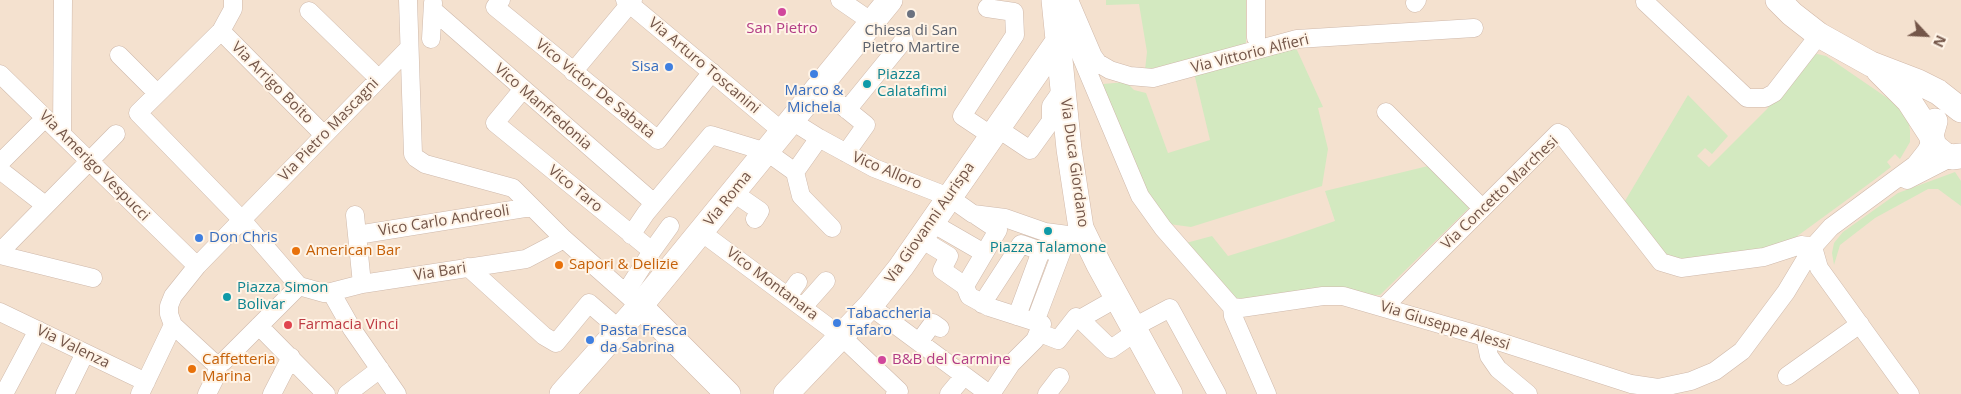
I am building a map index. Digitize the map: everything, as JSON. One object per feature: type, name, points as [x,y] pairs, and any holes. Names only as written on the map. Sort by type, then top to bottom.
[{"type":"main road","name":"Via Roma","points":[[562,394],[619,329],[633,299],[702,232],[890,0]]},
{"type":"main road","points":[[1778,0],[1792,14],[1819,35],[1871,64],[1918,82],[1938,92],[1961,110]]},
{"type":"main road","name":"Via Duca Giordano","points":[[1059,2],[1066,38],[1063,89],[1078,210],[1071,239],[1117,298],[1136,329],[1167,392]]},
{"type":"main road","name":"Via Giovanni Aurispa","points":[[786,394],[842,337],[901,267],[995,132],[1066,38]]},
{"type":"main road","points":[[1871,64],[1909,101],[1939,152],[1958,157]]},
{"type":"main road","points":[[1931,138],[1933,124],[1939,115],[1949,110],[1961,110]]},
{"type":"main road","points":[[633,299],[728,394]]},
{"type":"street","points":[[62,134],[63,0]]},
{"type":"street","points":[[207,394],[217,371],[264,330],[306,288],[241,214],[138,113],[221,31],[233,8],[234,0]]},
{"type":"street","points":[[408,0],[413,154],[416,158],[426,164],[513,188],[564,239],[633,299],[652,251],[670,226]]},
{"type":"street","name":"Vico Victor De Sabata","points":[[501,0],[495,7],[658,140],[712,72]]},
{"type":"street","points":[[840,0],[872,22]]},
{"type":"street","points":[[1256,0],[1256,38]]},
{"type":"street","points":[[573,72],[629,1]]},
{"type":"street","name":"Via Arturo Toscanini","points":[[629,1],[712,72],[788,126],[822,140]]},
{"type":"street","name":"Via Vittorio Alfieri","points":[[1059,2],[1098,63],[1116,72],[1130,76],[1153,78],[1297,39],[1474,28]]},
{"type":"street","points":[[1645,2],[1747,98],[1765,98],[1774,93],[1819,35]]},
{"type":"street","points":[[431,39],[433,5]]},
{"type":"street","name":"Vico Manfredonia","points":[[433,5],[523,89],[654,203]]},
{"type":"street","points":[[987,8],[1014,12],[1015,34],[962,116],[1030,150],[1051,121],[1051,106],[1063,89]]},
{"type":"street","points":[[309,11],[379,79]]},
{"type":"street","name":"Via Arrigo Boito","points":[[221,31],[324,134]]},
{"type":"street","points":[[1066,38],[1140,196],[1163,228],[1232,307],[1232,316],[1267,394]]},
{"type":"street","points":[[847,110],[904,40]]},
{"type":"street","name":"Via Pietro Mascagni","points":[[170,331],[169,306],[192,262],[324,134],[409,48]]},
{"type":"street","points":[[120,55],[157,93]]},
{"type":"street","name":"Via Amerigo Vespucci","points":[[0,74],[192,262]]},
{"type":"street","points":[[819,87],[866,125],[846,153]]},
{"type":"street","name":"Vico Taro","points":[[523,89],[495,124],[652,251]]},
{"type":"street","points":[[1386,112],[1482,208]]},
{"type":"street","points":[[0,163],[45,118]]},
{"type":"street","points":[[93,278],[0,254],[45,205],[116,134]]},
{"type":"street","points":[[631,235],[654,203],[711,134],[767,152],[797,179],[801,196],[832,228]]},
{"type":"street","name":"Via Concetto Marchesi","points":[[1384,307],[1558,134],[1562,135],[1661,262],[1680,268],[1764,257],[1801,245],[1814,247]]},
{"type":"street","points":[[1885,188],[1915,165],[1926,151],[1931,138]]},
{"type":"street","points":[[797,179],[822,140]]},
{"type":"street","name":"Vico Alloro","points":[[822,140],[874,168],[950,197],[998,230],[984,253]]},
{"type":"street","points":[[1885,188],[1958,157]]},
{"type":"street","points":[[0,170],[45,205]]},
{"type":"street","name":"Via Giuseppe Alessi","points":[[1232,307],[1241,308],[1323,296],[1342,296],[1485,337],[1631,384],[1662,391],[1715,371],[1742,351],[1786,292],[1814,247],[1831,227],[1885,188]]},
{"type":"street","points":[[734,193],[760,212],[755,219]]},
{"type":"street","name":"Vico Carlo Andreoli","points":[[357,235],[531,207]]},
{"type":"street","points":[[973,214],[1005,218],[1071,239]]},
{"type":"street","points":[[355,215],[362,284]]},
{"type":"street","points":[[926,231],[984,253],[966,286]]},
{"type":"street","points":[[926,231],[949,256],[942,270],[966,286],[969,296],[985,306],[1016,316],[1058,340],[1076,317],[1110,349],[1169,306],[1217,394]]},
{"type":"street","name":"Vico Montanara","points":[[702,232],[793,289],[803,307],[842,337],[898,390],[895,394]]},
{"type":"street","name":"Via Bari","points":[[306,288],[324,293],[362,284],[526,259],[564,239]]},
{"type":"street","points":[[1016,316],[1039,255],[1071,239]]},
{"type":"street","points":[[870,306],[990,394],[1013,371],[1037,327],[1055,266],[1071,239]]},
{"type":"street","points":[[985,306],[1021,244],[1039,255]]},
{"type":"street","points":[[1814,247],[1819,268],[1908,393]]},
{"type":"street","points":[[468,267],[544,336],[556,343],[589,303],[619,329]]},
{"type":"street","points":[[803,307],[826,281]]},
{"type":"street","points":[[331,292],[352,329],[398,394]]},
{"type":"street","points":[[1080,319],[1117,298]]},
{"type":"street","name":"Via Valenza","points":[[0,312],[85,353],[143,388]]},
{"type":"street","points":[[919,342],[933,323],[940,328]]},
{"type":"street","points":[[1786,376],[1860,324]]},
{"type":"street","points":[[4,394],[38,330]]},
{"type":"street","points":[[264,330],[326,394]]},
{"type":"street","points":[[143,388],[170,331],[212,361],[217,371]]},
{"type":"street","points":[[1485,337],[1489,356],[1498,368],[1528,394]]},
{"type":"street","points":[[65,394],[85,353]]},
{"type":"street","points":[[272,394],[291,357]]},
{"type":"street","points":[[347,394],[380,369]]},
{"type":"street","points":[[949,394],[964,376]]},
{"type":"street","points":[[1047,394],[1060,377]]},
{"type":"shaded area","points":[[0,0],[1961,0],[1961,394],[0,394]]},
{"type":"green space","points":[[1106,0],[1246,0],[1246,46],[1145,70],[1147,52],[1139,4],[1106,5]]},
{"type":"green space","points":[[1292,47],[1297,50],[1323,107],[1318,108],[1328,149],[1322,186],[1191,227],[1169,224],[1149,197],[1114,120],[1103,84],[1126,82],[1134,90],[1146,93],[1168,153],[1210,140],[1194,73]]},
{"type":"green space","points":[[1813,55],[1826,56],[1899,106],[1908,119],[1910,130],[1910,142],[1900,159],[1895,154],[1887,162],[1891,167],[1782,246],[1672,261],[1622,206],[1688,95],[1728,136],[1712,154],[1705,148],[1697,156],[1709,167],[1767,109],[1800,67]]},
{"type":"green space","points":[[1428,166],[1470,207],[1380,295],[1237,300],[1186,243],[1212,236],[1228,256],[1286,238],[1335,221],[1325,191]]},
{"type":"green space","points":[[1955,172],[1961,181],[1961,206],[1938,189],[1928,189],[1875,218],[1840,245],[1834,265],[1832,253],[1834,243],[1843,232],[1898,193]]},
{"type":"place","name":"San Pietro","points":[[782,12]]},
{"type":"place","name":"Chiesa di San Pietro Martire","points":[[911,14]]},
{"type":"place","name":"Sisa","points":[[669,67]]},
{"type":"place","name":"Marco & Michela","points":[[814,74]]},
{"type":"place","name":"Piazza Calatafimi","points":[[867,84]]},
{"type":"place","name":"Piazza Talamone","points":[[1048,231]]},
{"type":"place","name":"Don Chris","points":[[199,238]]},
{"type":"place","name":"American Bar","points":[[296,251]]},
{"type":"place","name":"Sapori & Delizie","points":[[559,265]]},
{"type":"place","name":"Piazza Simon Bolivar","points":[[227,297]]},
{"type":"place","name":"Tabaccheria Tafaro","points":[[837,323]]},
{"type":"place","name":"Farmacia Vinci","points":[[288,325]]},
{"type":"place","name":"Pasta Fresca da Sabrina","points":[[590,340]]},
{"type":"place","name":"B&B del Carmine","points":[[882,360]]},
{"type":"place","name":"Caffetteria Marina","points":[[192,369]]}]
